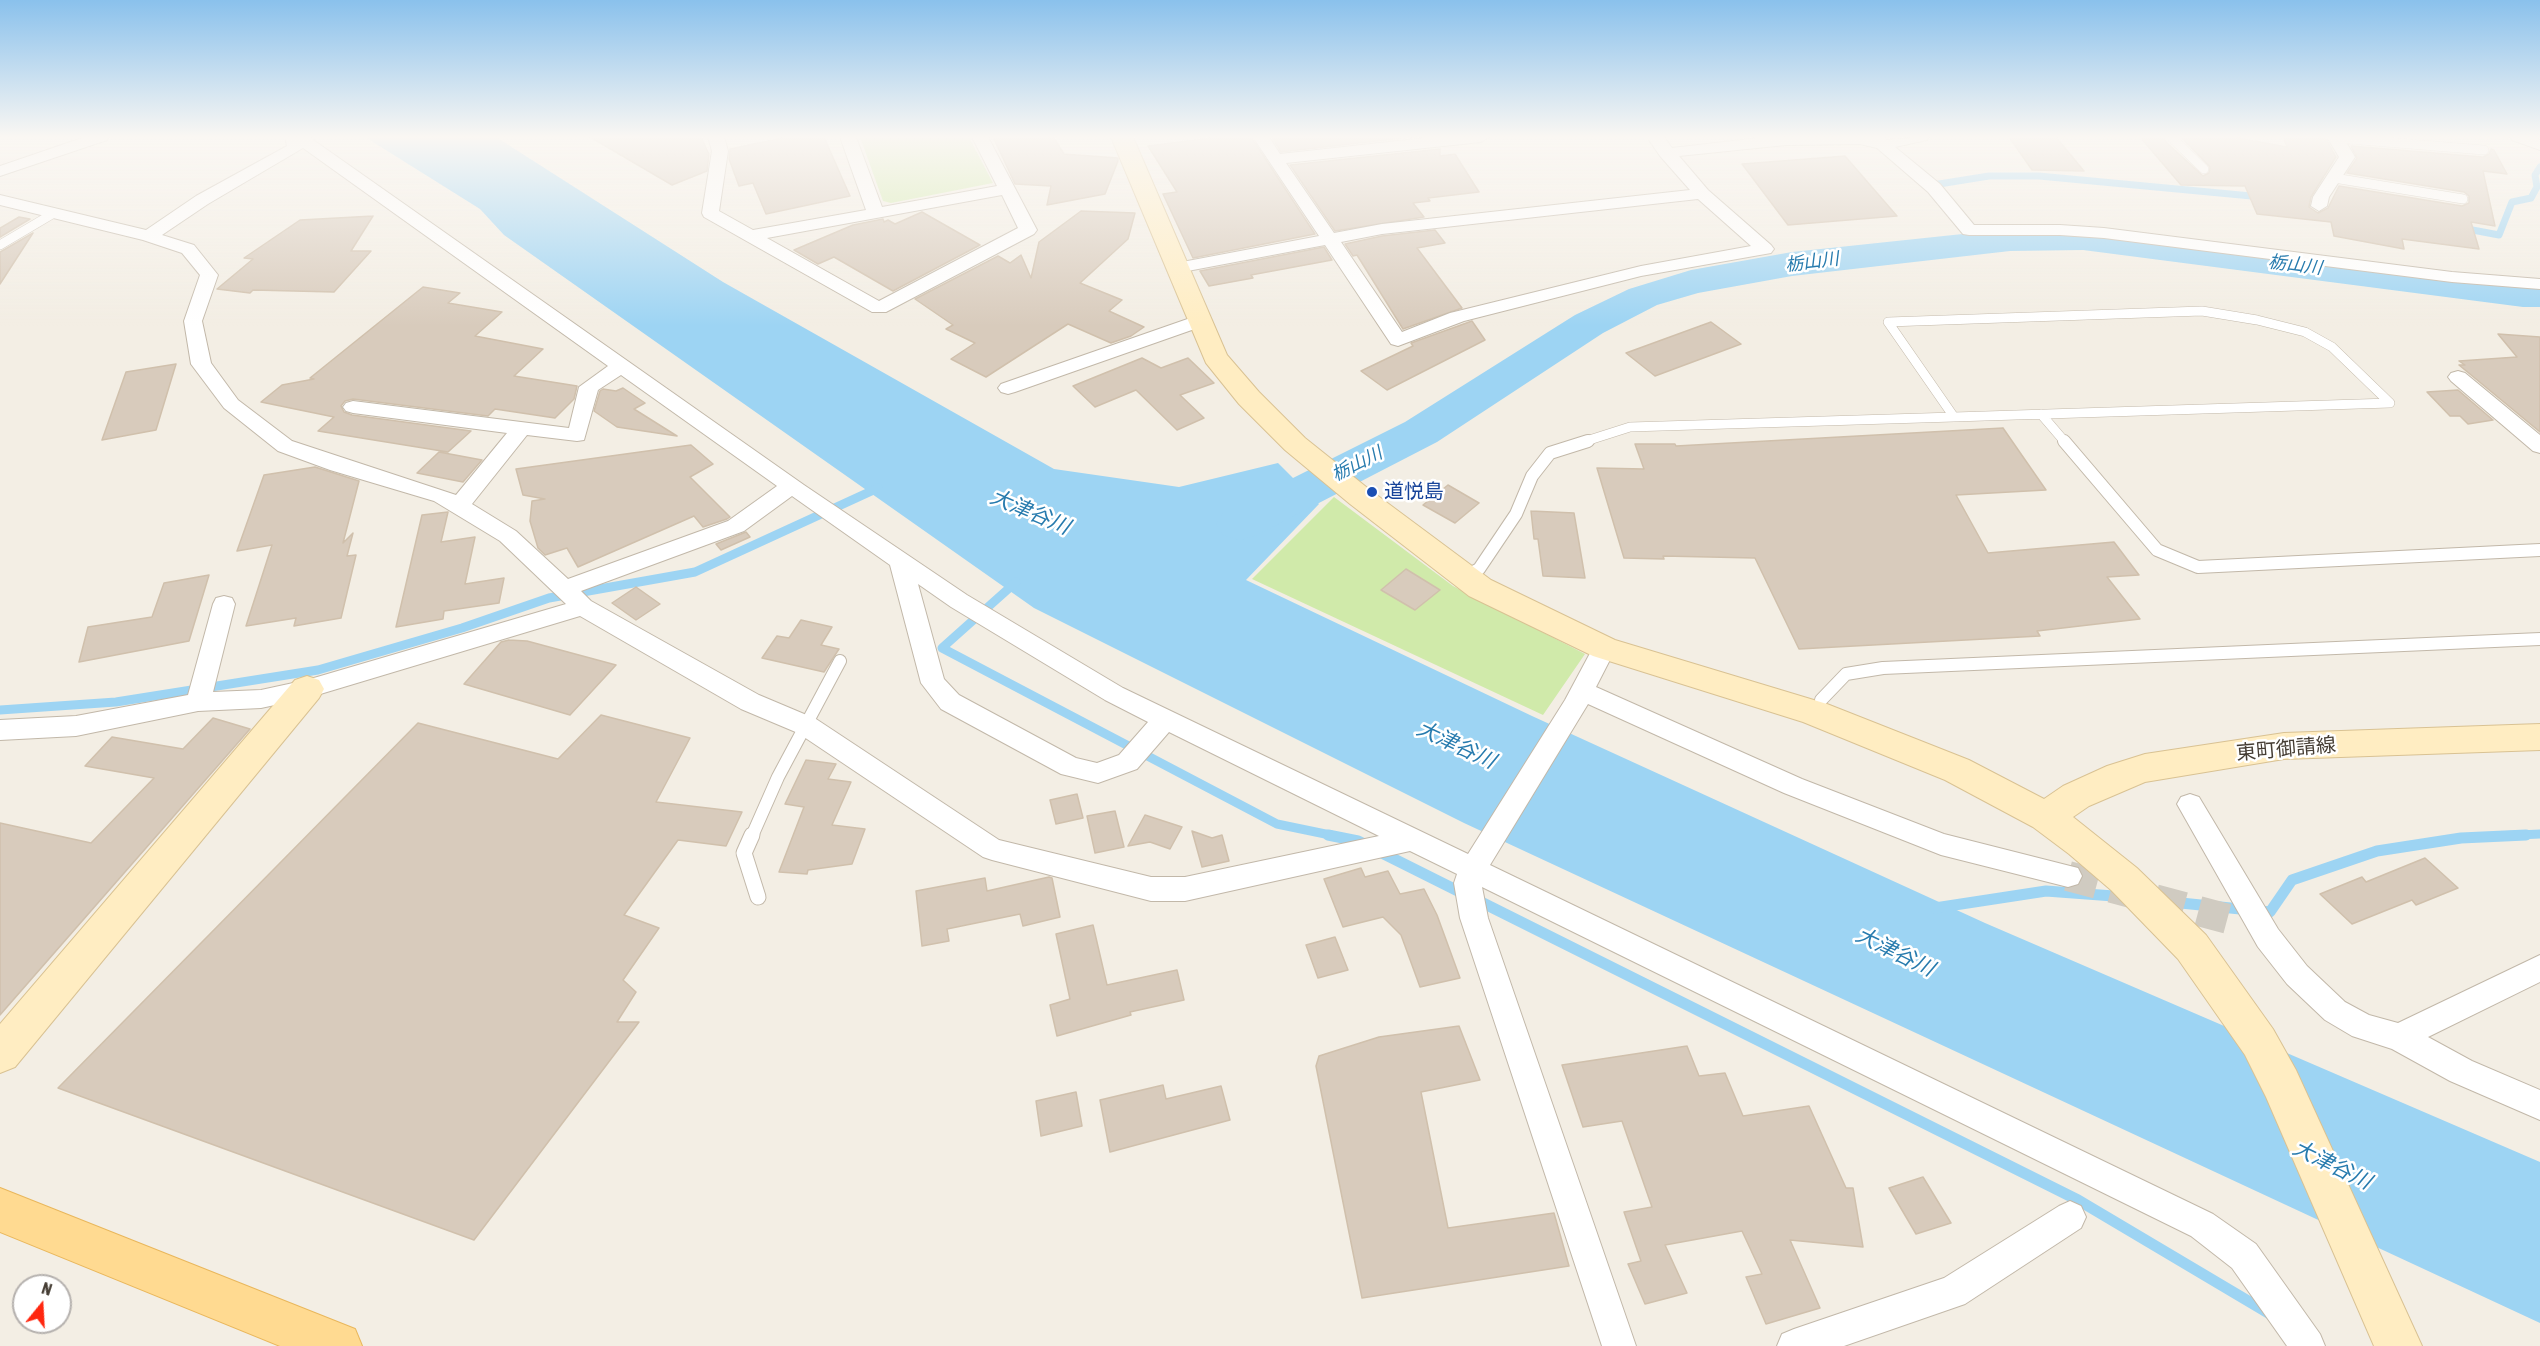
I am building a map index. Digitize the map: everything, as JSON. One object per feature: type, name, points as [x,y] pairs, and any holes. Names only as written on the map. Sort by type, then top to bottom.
[{"type":"main road","points":[[0,1210],[338,1346]]},
{"type":"street","points":[[0,200],[149,236],[188,249],[209,275],[193,321],[201,364],[231,404],[285,446],[337,465],[442,495],[508,536],[583,607],[750,702],[807,726],[992,849],[1151,889],[1185,889],[1411,840]]},
{"type":"street","points":[[149,236],[202,200]]},
{"type":"street","points":[[387,200],[959,601],[1085,677],[1165,719],[1472,870],[2202,1226],[2244,1256],[2308,1346]]},
{"type":"street","points":[[712,200],[710,213],[879,308],[1028,230],[1013,200]]},
{"type":"street","points":[[871,200],[876,213]]},
{"type":"street","points":[[751,236],[948,200]]},
{"type":"street","points":[[1148,200],[1215,357],[1249,398],[1295,444],[1464,577],[1526,612],[1604,648],[1815,713],[1957,770],[2046,817],[2082,843],[2124,879],[2192,947],[2259,1042],[2281,1084],[2398,1346]]},
{"type":"street","points":[[1304,200],[1398,340],[1457,316],[1641,272],[1765,249],[1709,200]]},
{"type":"street","points":[[1177,268],[1382,229],[1649,200]]},
{"type":"street","points":[[1944,200],[1969,230],[2060,230],[2104,233],[2452,277],[2540,284]]},
{"type":"street","points":[[2319,206],[2320,200]]},
{"type":"street","points":[[1008,388],[1199,321]]},
{"type":"street","points":[[352,407],[577,435],[589,387],[622,365]]},
{"type":"street","points":[[2458,376],[2540,446]]},
{"type":"street","points":[[459,506],[522,428]]},
{"type":"street","points":[[564,589],[736,526],[765,503],[793,486]]},
{"type":"street","points":[[900,560],[933,683],[950,702],[1070,766],[1098,773],[1128,762],[1165,719]]},
{"type":"street","points":[[198,702],[224,604]]},
{"type":"street","points":[[0,730],[76,726],[198,702],[261,699],[307,689],[583,607]]},
{"type":"street","points":[[1604,648],[1578,698],[1472,870],[1468,883],[1474,918],[1619,1346]]},
{"type":"street","points":[[0,1054],[307,689]]},
{"type":"street","points":[[1578,698],[1941,844],[2068,876]]},
{"type":"street","name":"東町御請線","points":[[2046,817],[2076,796],[2120,776],[2145,768],[2272,747],[2540,737]]},
{"type":"street","points":[[2190,804],[2264,930],[2297,975],[2335,1011],[2362,1027],[2399,1037],[2461,1071],[2540,1105]]},
{"type":"street","points":[[2236,921],[2264,930]]},
{"type":"street","points":[[2399,1037],[2540,968]]},
{"type":"street","points":[[1794,1346],[1953,1292],[2070,1217]]},
{"type":"lane","points":[[0,245],[54,213]]},
{"type":"lane","points":[[1464,577],[1479,569],[1516,514],[1532,476],[1550,453],[1630,427],[1954,417],[2390,403],[2332,347],[2305,332],[2235,316],[2202,311],[1888,322],[1954,417]]},
{"type":"lane","points":[[2041,414],[2157,550],[2198,567],[2540,550]]},
{"type":"lane","points":[[1821,700],[1846,674],[1883,668],[2540,639]]},
{"type":"lane","points":[[758,897],[744,853],[778,777],[840,661]]},
{"type":"green space","points":[[883,200],[907,200],[891,203]]},
{"type":"green space","points":[[1334,497],[1453,586],[1585,654],[1543,715],[1252,579]]},
{"type":"water","name":"大津谷川","points":[[465,200],[594,200],[723,282],[1054,469],[1179,487],[1278,463],[1319,504],[1246,580],[1532,716],[1985,923],[2540,1162],[2540,1323],[1464,823],[1034,608],[504,235],[480,209]]},
{"type":"building","points":[[760,200],[832,200],[766,214]]},
{"type":"building","points":[[1048,200],[1074,200],[1047,205]]},
{"type":"building","points":[[1166,200],[1292,200],[1315,234],[1193,258]]},
{"type":"building","points":[[1314,200],[1430,201],[1413,203],[1424,217],[1335,231]]},
{"type":"building","points":[[1769,200],[1883,200],[1897,216],[1788,225]]},
{"type":"building","points":[[2251,200],[2310,200],[2309,207],[2318,213],[2328,208],[2332,200],[2424,200],[2462,206],[2469,203],[2469,200],[2489,200],[2495,226],[2471,222],[2479,249],[2402,239],[2404,249],[2334,236],[2331,222],[2257,214]]},
{"type":"building","points":[[1081,211],[1135,213],[1128,239],[1080,283],[1122,300],[1109,311],[1144,327],[1131,336],[1111,343],[1068,324],[986,377],[951,359],[975,343],[946,329],[953,325],[915,299],[998,256],[1010,263],[1021,255],[1031,278],[1039,242]]},
{"type":"building","points":[[922,212],[980,245],[893,291],[834,257],[818,264],[794,250],[853,225],[883,219],[884,222],[888,220],[895,224]]},
{"type":"building","points":[[373,216],[351,251],[371,251],[334,292],[253,290],[250,293],[217,289],[253,259],[244,258],[300,220]]},
{"type":"building","points":[[19,217],[30,219],[0,237],[0,228]]},
{"type":"building","points":[[1435,230],[1445,243],[1417,248],[1462,308],[1403,329],[1357,255],[1353,256],[1345,244],[1382,236]]},
{"type":"building","points":[[33,233],[0,284],[0,252]]},
{"type":"building","points":[[1324,247],[1332,260],[1251,275],[1253,278],[1209,286],[1200,271]]},
{"type":"building","points":[[423,287],[460,293],[448,303],[502,312],[475,336],[543,349],[514,376],[577,386],[574,399],[555,418],[495,409],[488,416],[353,399],[345,401],[341,406],[344,412],[352,415],[471,431],[448,452],[318,431],[334,417],[261,402],[282,385],[314,379],[310,378]]},
{"type":"building","points":[[1472,321],[1485,340],[1387,390],[1361,371],[1413,346],[1411,343]]},
{"type":"building","points":[[1711,322],[1741,344],[1655,376],[1626,353]]},
{"type":"building","points":[[2498,334],[2540,337],[2540,432],[2459,365],[2465,365],[2459,361],[2517,357]]},
{"type":"building","points":[[1142,358],[1161,368],[1188,358],[1214,383],[1180,395],[1204,418],[1177,430],[1136,390],[1095,407],[1073,386]]},
{"type":"building","points":[[176,364],[156,430],[102,440],[126,372]]},
{"type":"building","points":[[623,388],[645,403],[634,409],[677,436],[617,427],[594,411],[600,391],[603,389],[616,391]]},
{"type":"building","points":[[2458,390],[2493,420],[2468,424],[2460,416],[2450,416],[2427,392]]},
{"type":"building","points":[[2003,428],[2046,490],[1956,495],[1988,553],[2114,542],[2139,575],[2107,577],[2140,619],[2037,631],[2040,636],[1799,649],[1755,558],[1663,556],[1664,559],[1624,558],[1597,468],[1644,469],[1635,444],[1675,444],[1676,446]]},
{"type":"building","points":[[691,445],[713,464],[690,477],[730,517],[703,527],[694,516],[578,567],[567,548],[545,555],[538,548],[530,521],[532,501],[545,499],[523,495],[516,469]]},
{"type":"building","points":[[439,452],[482,460],[463,482],[417,473]]},
{"type":"building","points":[[315,467],[359,481],[343,543],[353,533],[347,556],[356,555],[341,618],[294,626],[296,618],[246,626],[272,545],[237,551],[264,475]]},
{"type":"building","points":[[1448,485],[1479,503],[1455,523],[1423,505]]},
{"type":"building","points":[[1531,511],[1574,513],[1585,578],[1543,576],[1538,539],[1534,539]]},
{"type":"building","points":[[448,512],[441,542],[475,537],[465,584],[504,578],[499,603],[444,611],[443,619],[396,627],[422,515]]},
{"type":"building","points":[[746,532],[750,537],[721,550],[716,544]]},
{"type":"building","points":[[1406,569],[1440,590],[1415,610],[1381,590]]},
{"type":"building","points":[[209,575],[189,641],[79,662],[88,627],[152,617],[164,583]]},
{"type":"building","points":[[636,587],[660,604],[636,620],[612,603]]},
{"type":"building","points":[[801,620],[832,627],[821,645],[839,649],[824,672],[762,658],[777,636],[789,638]]},
{"type":"building","points":[[527,641],[616,665],[570,715],[464,684],[501,642]]},
{"type":"building","points":[[601,715],[690,738],[656,802],[742,812],[726,846],[678,840],[624,915],[659,928],[623,980],[636,992],[617,1022],[639,1022],[474,1240],[58,1088],[418,723],[558,759]]},
{"type":"building","points":[[213,718],[250,729],[0,1015],[0,823],[91,843],[154,778],[85,766],[112,737],[183,749]]},
{"type":"building","points":[[806,760],[836,764],[828,779],[851,782],[832,825],[865,829],[852,864],[808,870],[807,874],[779,872],[804,807],[785,804]]},
{"type":"building","points":[[1077,794],[1083,818],[1056,824],[1050,800]]},
{"type":"building","points":[[1115,811],[1124,847],[1095,853],[1087,816]]},
{"type":"building","points":[[1145,815],[1182,827],[1170,849],[1150,842],[1128,846]]},
{"type":"building","points":[[1192,831],[1212,838],[1222,835],[1229,861],[1202,867]]},
{"type":"building","points":[[2425,858],[2458,888],[2416,905],[2412,900],[2352,924],[2320,894],[2362,877],[2366,882]]},
{"type":"building","points":[[1361,868],[1365,877],[1388,871],[1400,894],[1424,889],[1437,915],[1460,978],[1420,987],[1401,935],[1383,917],[1343,927],[1324,879]]},
{"type":"building","points":[[985,878],[987,891],[1052,878],[1060,917],[1023,926],[1020,914],[947,929],[949,941],[922,946],[916,891]]},
{"type":"building","points":[[1093,925],[1107,985],[1177,970],[1184,1000],[1130,1012],[1131,1015],[1057,1036],[1050,1005],[1070,999],[1056,934]]},
{"type":"building","points":[[1335,937],[1348,970],[1318,978],[1306,945]]},
{"type":"building","points":[[1459,1026],[1480,1080],[1421,1092],[1448,1228],[1554,1213],[1569,1266],[1362,1298],[1316,1066],[1319,1056],[1379,1037]]},
{"type":"building","points":[[1687,1046],[1699,1076],[1725,1073],[1743,1116],[1809,1106],[1846,1188],[1853,1188],[1863,1247],[1790,1240],[1820,1308],[1766,1324],[1746,1277],[1762,1274],[1742,1231],[1665,1245],[1687,1293],[1645,1304],[1628,1264],[1641,1261],[1624,1212],[1652,1207],[1622,1121],[1583,1127],[1562,1065]]},
{"type":"building","points":[[1163,1085],[1166,1099],[1221,1086],[1230,1120],[1110,1152],[1100,1100]]},
{"type":"building","points":[[1076,1092],[1082,1126],[1041,1136],[1036,1101]]},
{"type":"building","points":[[1923,1177],[1951,1223],[1916,1234],[1889,1188]]},
{"type":"waterway","points":[[2462,228],[2499,235],[2512,202],[2522,200]]},
{"type":"waterway","name":"栃山川","points":[[1240,524],[1421,432],[1589,324],[1643,297],[1691,282],[1792,264],[2010,240],[2083,239],[2523,295],[2540,295]]},
{"type":"waterway","points":[[0,710],[116,702],[318,670],[462,628],[549,598],[695,572],[878,488]]},
{"type":"waterway","points":[[1016,582],[942,648],[1277,824],[1335,836]]},
{"type":"waterway","points":[[2497,836],[2540,834]]},
{"type":"waterway","points":[[1328,835],[1358,841],[1464,894]]},
{"type":"waterway","points":[[2161,901],[2270,912],[2292,880],[2377,851],[2461,838],[2526,835]]},
{"type":"waterway","points":[[1935,908],[2046,891],[2127,897]]},
{"type":"waterway","points":[[1477,900],[2078,1200],[2270,1314]]},
{"type":"tunnel","points":[[2068,876],[2236,921]]},
{"type":"place","name":"道悦島","points":[[1372,492]]}]
